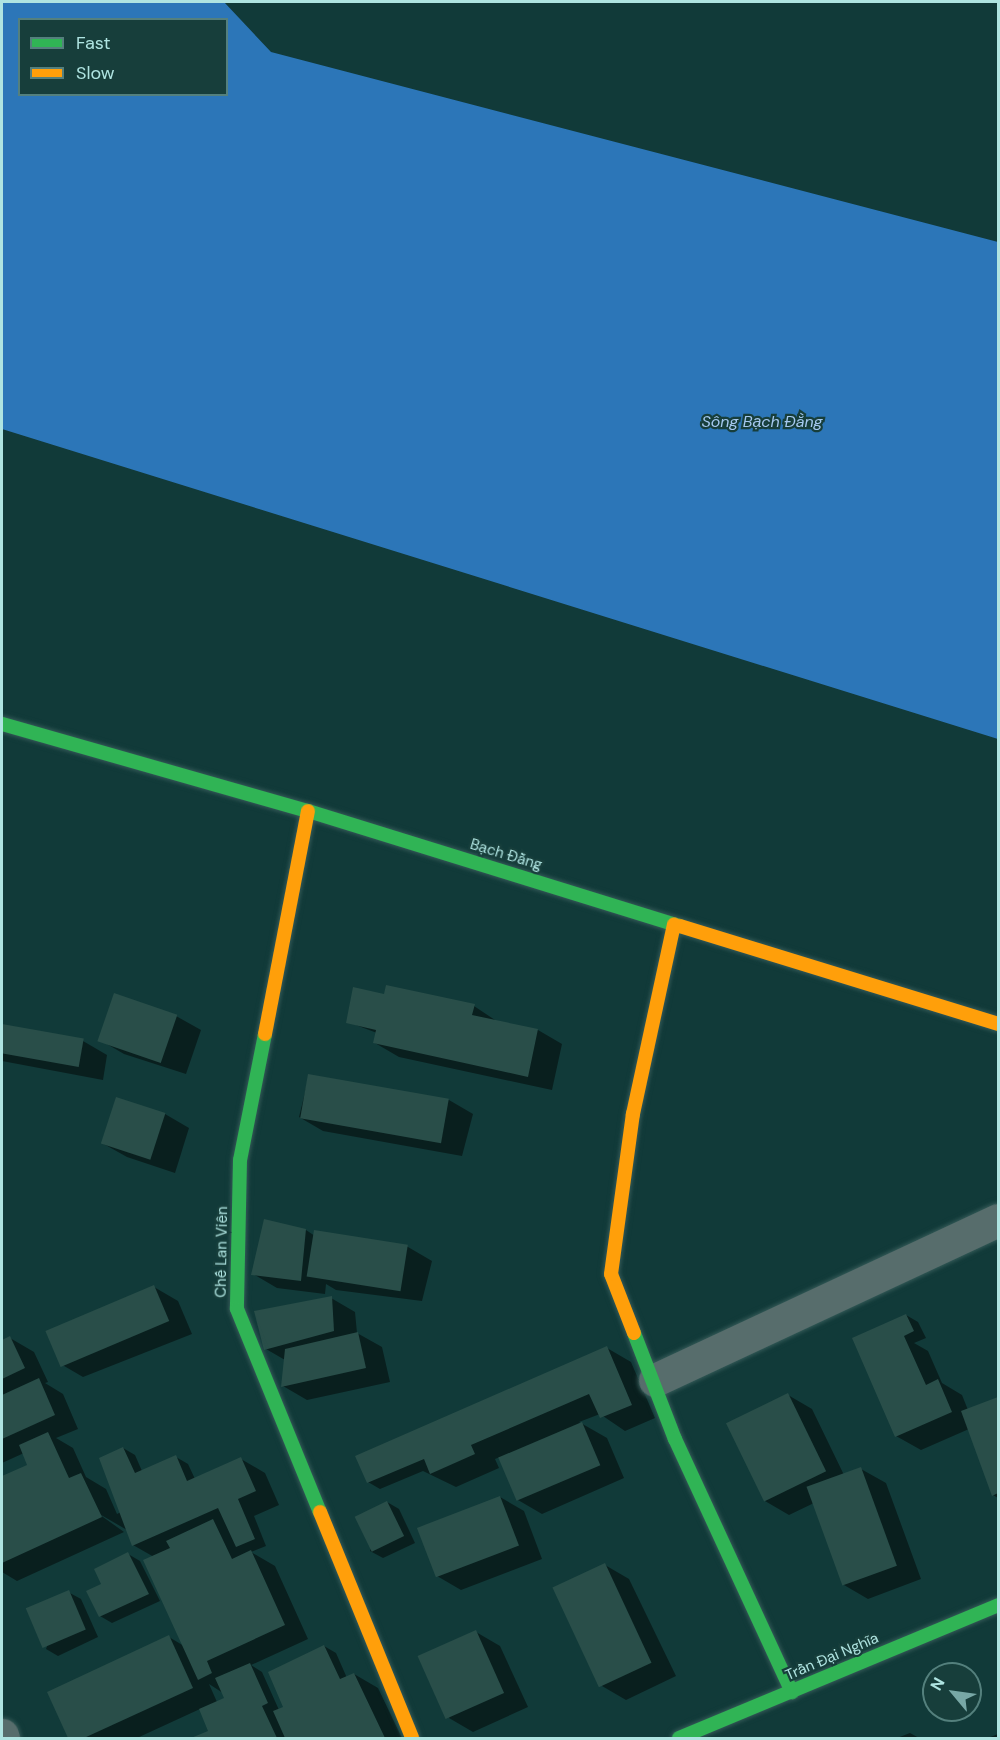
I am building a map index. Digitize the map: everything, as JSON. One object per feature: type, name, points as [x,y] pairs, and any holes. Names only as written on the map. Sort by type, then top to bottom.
[{"type":"street","name":"Bạch Đằng","points":[[2,723],[308,811],[999,1024]]},
{"type":"street","name":"Chế Lan Viên","points":[[308,811],[240,1160],[237,1309],[412,1738]]},
{"type":"street","points":[[674,924],[633,1114],[611,1274],[655,1380],[675,1439],[792,1692]]},
{"type":"street","points":[[655,1380],[999,1220]]},
{"type":"street","name":"Trần Đại Nghĩa","points":[[679,1738],[999,1605]]},
{"type":"water","name":"Sông Bạch Đằng","points":[[2,2],[224,2],[271,52],[998,242],[998,739],[2,429]]},
{"type":"building","points":[[386,985],[475,1004],[472,1015],[538,1029],[528,1077],[373,1043],[376,1030],[346,1023],[353,987],[384,994]]},
{"type":"building","points":[[114,993],[177,1015],[161,1063],[97,1041]]},
{"type":"building","points":[[2,1024],[84,1038],[79,1067],[2,1053]]},
{"type":"building","points":[[308,1074],[449,1099],[441,1143],[300,1118]]},
{"type":"building","points":[[116,1097],[165,1113],[150,1160],[101,1144]]},
{"type":"building","points":[[264,1219],[306,1229],[301,1281],[251,1275]]},
{"type":"building","points":[[314,1230],[408,1245],[400,1291],[307,1276]]},
{"type":"building","points":[[154,1285],[169,1321],[61,1367],[45,1331]]},
{"type":"building","points":[[332,1296],[334,1331],[264,1350],[254,1311]]},
{"type":"building","points":[[906,1314],[914,1331],[904,1336],[926,1385],[938,1379],[952,1412],[895,1437],[852,1338]]},
{"type":"building","points":[[358,1332],[366,1368],[281,1387],[285,1349]]},
{"type":"building","points":[[10,1336],[25,1368],[2,1379],[2,1340]]},
{"type":"building","points":[[607,1346],[632,1405],[600,1418],[589,1394],[471,1445],[475,1454],[430,1474],[424,1459],[367,1483],[355,1456]]},
{"type":"building","points":[[39,1378],[55,1415],[2,1439],[2,1395]]},
{"type":"building","points":[[788,1393],[826,1471],[764,1501],[726,1423]]},
{"type":"building","points":[[998,1397],[998,1493],[992,1496],[961,1411]]},
{"type":"building","points":[[582,1422],[600,1465],[517,1501],[498,1458]]},
{"type":"building","points":[[48,1432],[69,1478],[81,1473],[102,1517],[2,1563],[2,1476],[27,1465],[19,1445]]},
{"type":"building","points":[[123,1447],[135,1473],[176,1455],[187,1481],[241,1457],[256,1491],[238,1499],[255,1539],[236,1547],[218,1508],[132,1546],[99,1458]]},
{"type":"building","points":[[861,1467],[897,1566],[842,1586],[806,1487]]},
{"type":"building","points":[[500,1496],[519,1545],[436,1577],[417,1528]]},
{"type":"building","points":[[387,1501],[404,1536],[372,1552],[355,1517]]},
{"type":"building","points":[[213,1519],[232,1559],[251,1550],[285,1625],[207,1661],[212,1673],[198,1680],[143,1560],[170,1548],[166,1541]]},
{"type":"building","points":[[128,1552],[149,1594],[99,1617],[86,1591],[101,1584],[94,1569]]},
{"type":"building","points":[[605,1563],[651,1663],[599,1687],[552,1588]]},
{"type":"building","points":[[69,1590],[86,1630],[43,1648],[26,1608]]},
{"type":"building","points":[[476,1630],[504,1693],[446,1719],[418,1656]]},
{"type":"building","points":[[169,1635],[193,1688],[84,1738],[68,1738],[47,1692]]},
{"type":"building","points":[[324,1645],[340,1679],[354,1673],[385,1738],[285,1738],[273,1711],[283,1707],[268,1672]]},
{"type":"building","points":[[250,1663],[268,1703],[262,1706],[277,1738],[191,1738],[208,1731],[199,1709],[224,1698],[215,1678]]},
{"type":"traffic: fast","points":[[2,724],[308,811],[680,926]]},
{"type":"traffic: fast","points":[[265,1034],[240,1160],[237,1309],[320,1512]]},
{"type":"traffic: fast","points":[[634,1333],[675,1439],[792,1692]]},
{"type":"traffic: fast","points":[[679,1738],[998,1605]]},
{"type":"traffic: slow","points":[[265,1034],[308,811]]},
{"type":"traffic: slow","points":[[634,1333],[611,1274],[633,1114],[674,924]]},
{"type":"traffic: slow","points":[[680,926],[998,1024]]},
{"type":"traffic: slow","points":[[320,1512],[412,1738]]}]
